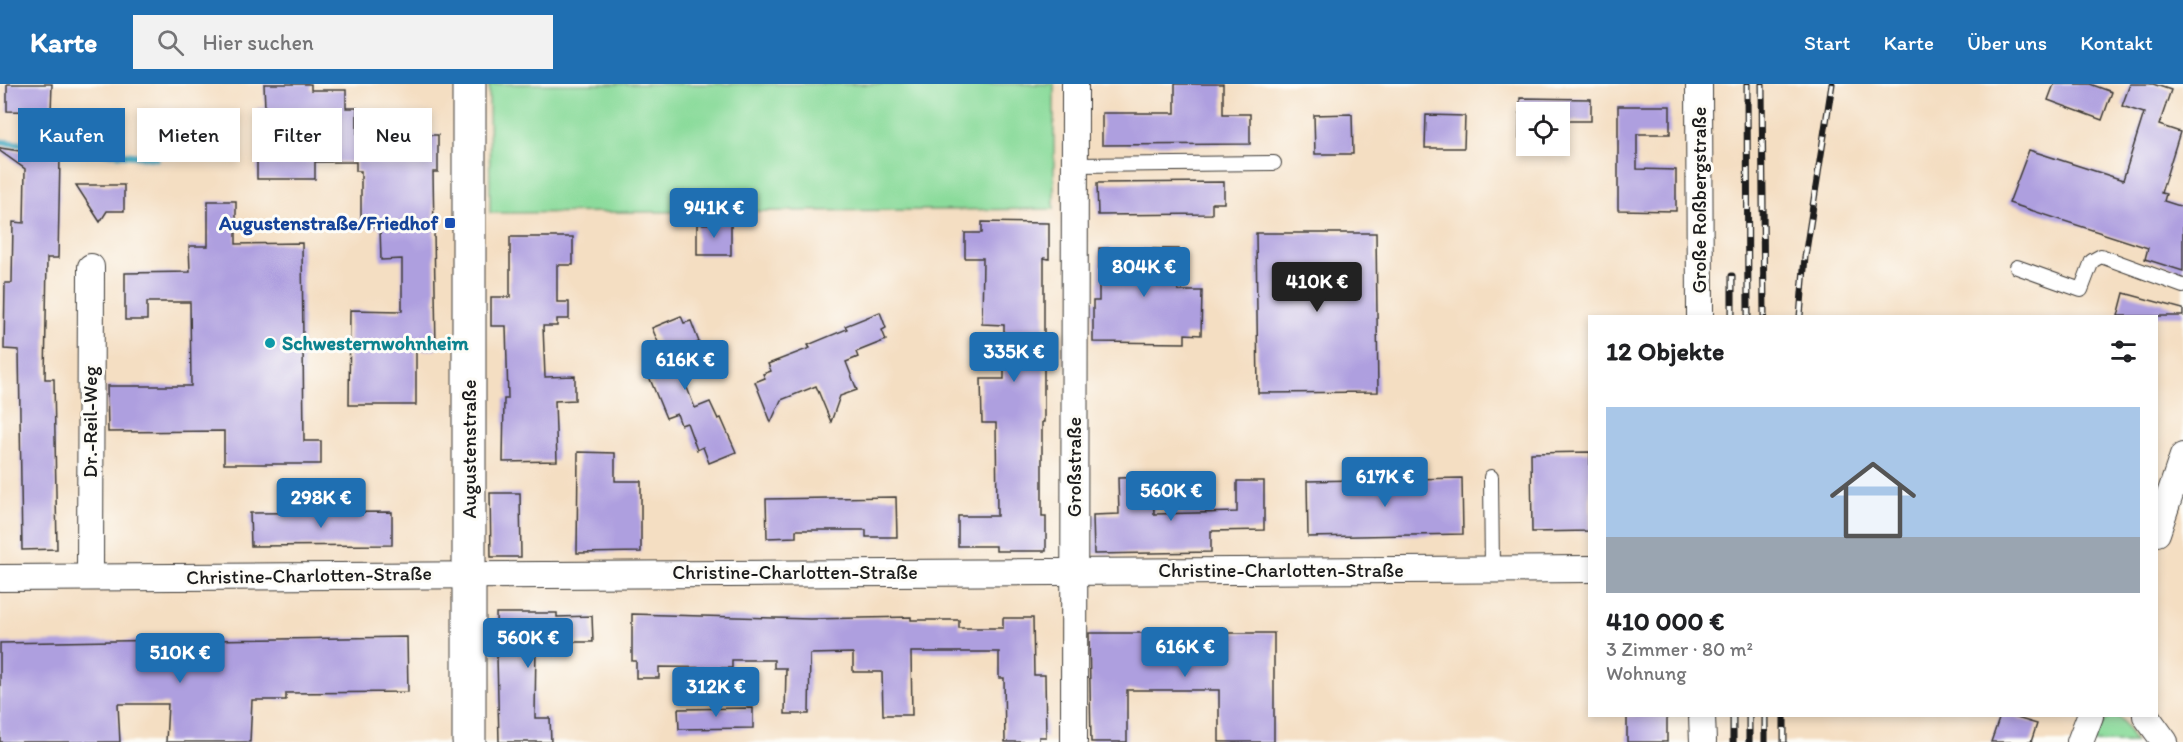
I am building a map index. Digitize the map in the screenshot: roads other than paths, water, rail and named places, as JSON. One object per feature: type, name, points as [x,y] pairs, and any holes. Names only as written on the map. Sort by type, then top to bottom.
[{"type":"street","name":"Augustenstraße","points":[[469,84],[469,742]]},
{"type":"street","name":"Großstraße","points":[[1074,742],[1075,84]]},
{"type":"street","name":"Große Roßbergstraße","points":[[1699,84],[1700,315]]},
{"type":"street","name":"Dr.-Reil-Weg","points":[[90,577],[91,267]]},
{"type":"street","points":[[2158,530],[2183,456]]},
{"type":"street","name":"Christine-Charlotten-Straße","points":[[0,578],[469,573],[1588,569]]},
{"type":"street","points":[[1702,717],[1703,742]]},
{"type":"street","points":[[2080,742],[2090,717]]},
{"type":"street","points":[[2147,717],[2165,742]]},
{"type":"lane","points":[[1075,165],[1274,163]]},
{"type":"lane","points":[[2017,267],[2081,290],[2091,261],[2101,256],[2183,286]]},
{"type":"lane","points":[[1491,477],[1492,569]]},
{"type":"waterway","points":[[0,142],[18,144]]},
{"type":"waterway","points":[[125,155],[137,156]]},
{"type":"railway","points":[[1747,84],[1748,315]]},
{"type":"railway","points":[[1762,84],[1764,315]]},
{"type":"railway","points":[[1800,315],[1805,257],[1832,84]]},
{"type":"railway","points":[[1732,276],[1732,315]]},
{"type":"railway","points":[[1733,717],[1733,742]]},
{"type":"railway","points":[[1749,717],[1749,742]]},
{"type":"railway","points":[[1765,717],[1765,742]]},
{"type":"railway","points":[[1784,717],[1784,742]]},
{"type":"place","name":"Augustenstraße/Friedhof","points":[[450,223]]},
{"type":"place","name":"Schwesternwohnheim","points":[[270,343]]}]
